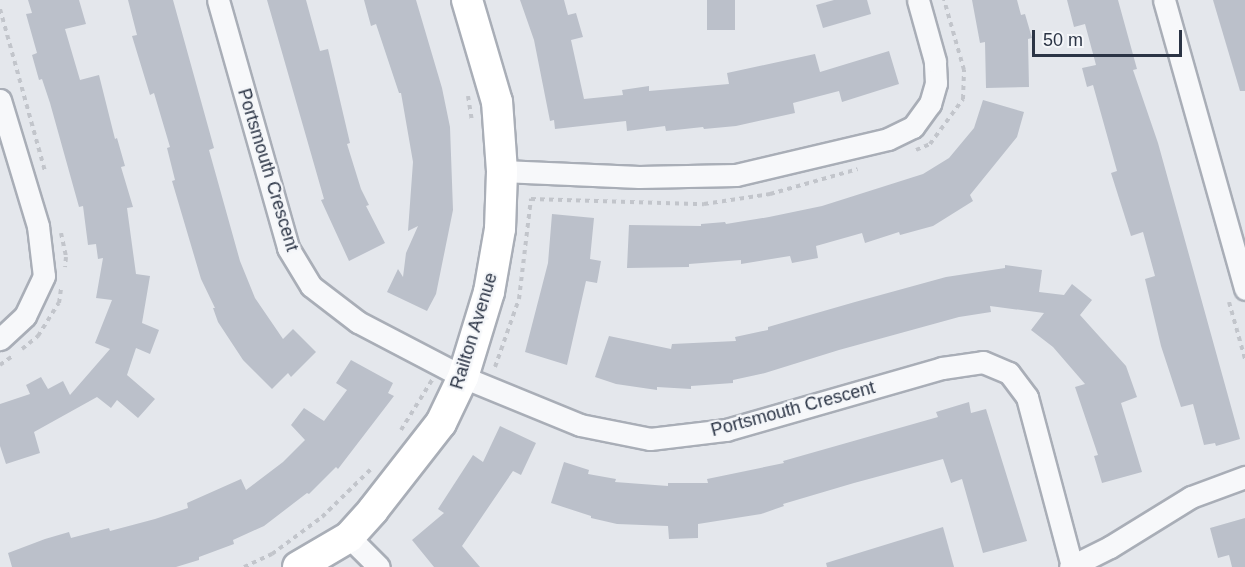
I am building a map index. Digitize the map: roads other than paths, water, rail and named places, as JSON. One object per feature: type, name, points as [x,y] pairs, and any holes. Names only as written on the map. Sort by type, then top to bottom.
[{"type":"street","name":"Portsmouth Crescent","points":[[218,0],[288,248],[311,286],[358,322],[449,376],[580,425],[650,439],[726,430],[942,368],[983,362],[1009,373],[1027,397],[1071,566]]},
{"type":"street","name":"Railton Avenue","points":[[298,567],[349,537],[374,510],[441,423],[449,376],[489,292],[500,229],[502,171],[497,102],[467,0]]},
{"type":"street","points":[[502,171],[639,177],[736,175],[888,139],[913,127],[930,104],[936,83],[935,61],[918,0]]},
{"type":"street","points":[[1164,0],[1245,289]]},
{"type":"street","points":[[0,100],[38,226],[44,276],[25,316],[0,339]]},
{"type":"street","points":[[1071,566],[1110,547],[1191,497],[1245,477]]},
{"type":"street","points":[[349,537],[379,567]]}]
